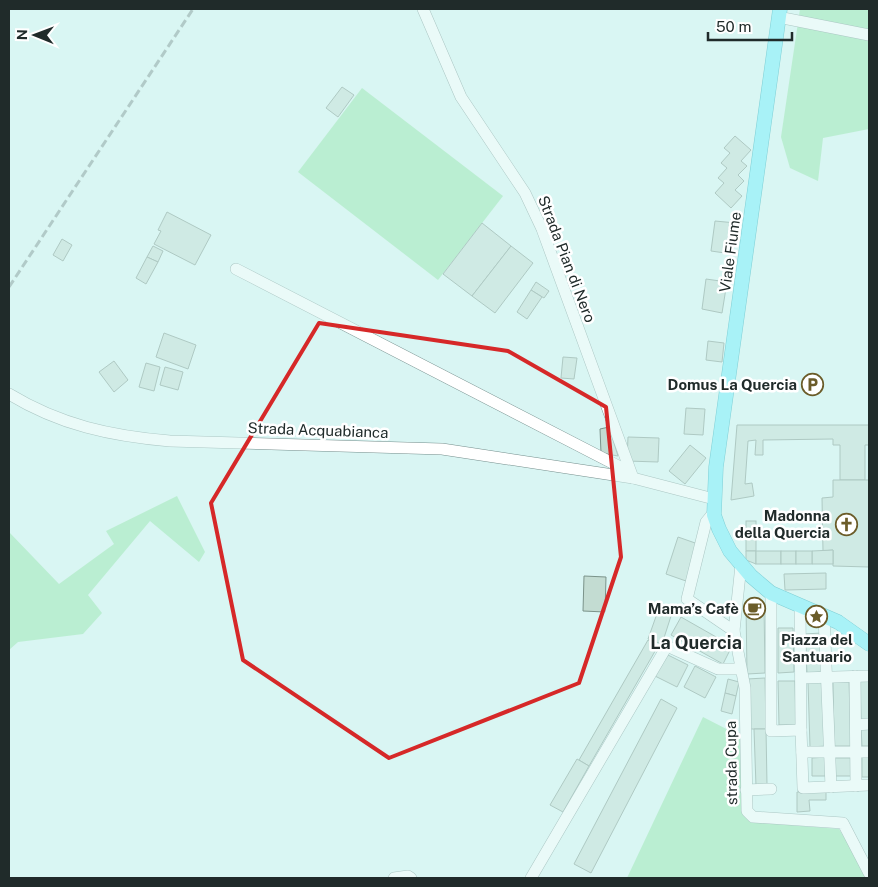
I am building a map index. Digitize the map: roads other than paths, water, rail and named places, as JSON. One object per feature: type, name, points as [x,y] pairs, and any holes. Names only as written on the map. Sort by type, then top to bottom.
[{"type":"main road","name":"Viale Fiume","points":[[714,505],[716,466],[779,13]]},
{"type":"main road","points":[[714,505],[718,529],[741,564],[771,593],[848,628],[869,644]]},
{"type":"street","name":"Strada Pian di Nero","points":[[423,9],[461,97],[525,193],[542,230],[632,478]]},
{"type":"street","points":[[779,13],[869,35]]},
{"type":"street","name":"Strada Acquabianca","points":[[236,269],[613,464],[632,478]]},
{"type":"street","name":"Strada Acquabianca","points":[[9,394],[34,410],[66,423],[134,438],[170,441],[442,449],[632,478],[714,505]]},
{"type":"street","points":[[714,505],[706,522],[687,599],[734,631]]},
{"type":"street","name":"strada Cupa","points":[[741,564],[734,631],[745,688],[747,811],[753,817],[843,823],[868,867]]},
{"type":"street","points":[[771,593],[771,731],[802,730]]},
{"type":"street","points":[[800,605],[803,788],[869,785]]},
{"type":"street","points":[[824,616],[831,787]]},
{"type":"street","points":[[531,878],[667,646],[718,669],[740,669]]},
{"type":"street","points":[[855,676],[856,786]]},
{"type":"street","points":[[801,678],[869,676]]},
{"type":"street","points":[[856,725],[869,724]]},
{"type":"street","points":[[802,752],[869,752]]},
{"type":"street","points":[[746,790],[771,789]]},
{"type":"street","points":[[394,878],[408,876],[411,878]]},
{"type":"railway","points":[[9,287],[193,9]]},
{"type":"place","name":"Domus La Quercia","points":[[813,384]]},
{"type":"place","name":"Madonna della Quercia","points":[[846,524]]},
{"type":"place","name":"Mama’s Cafè","points":[[755,608]]},
{"type":"place","name":"Piazza del Santuario","points":[[817,616]]},
{"type":"district","name":"La Quercia","points":[[696,642]]}]
